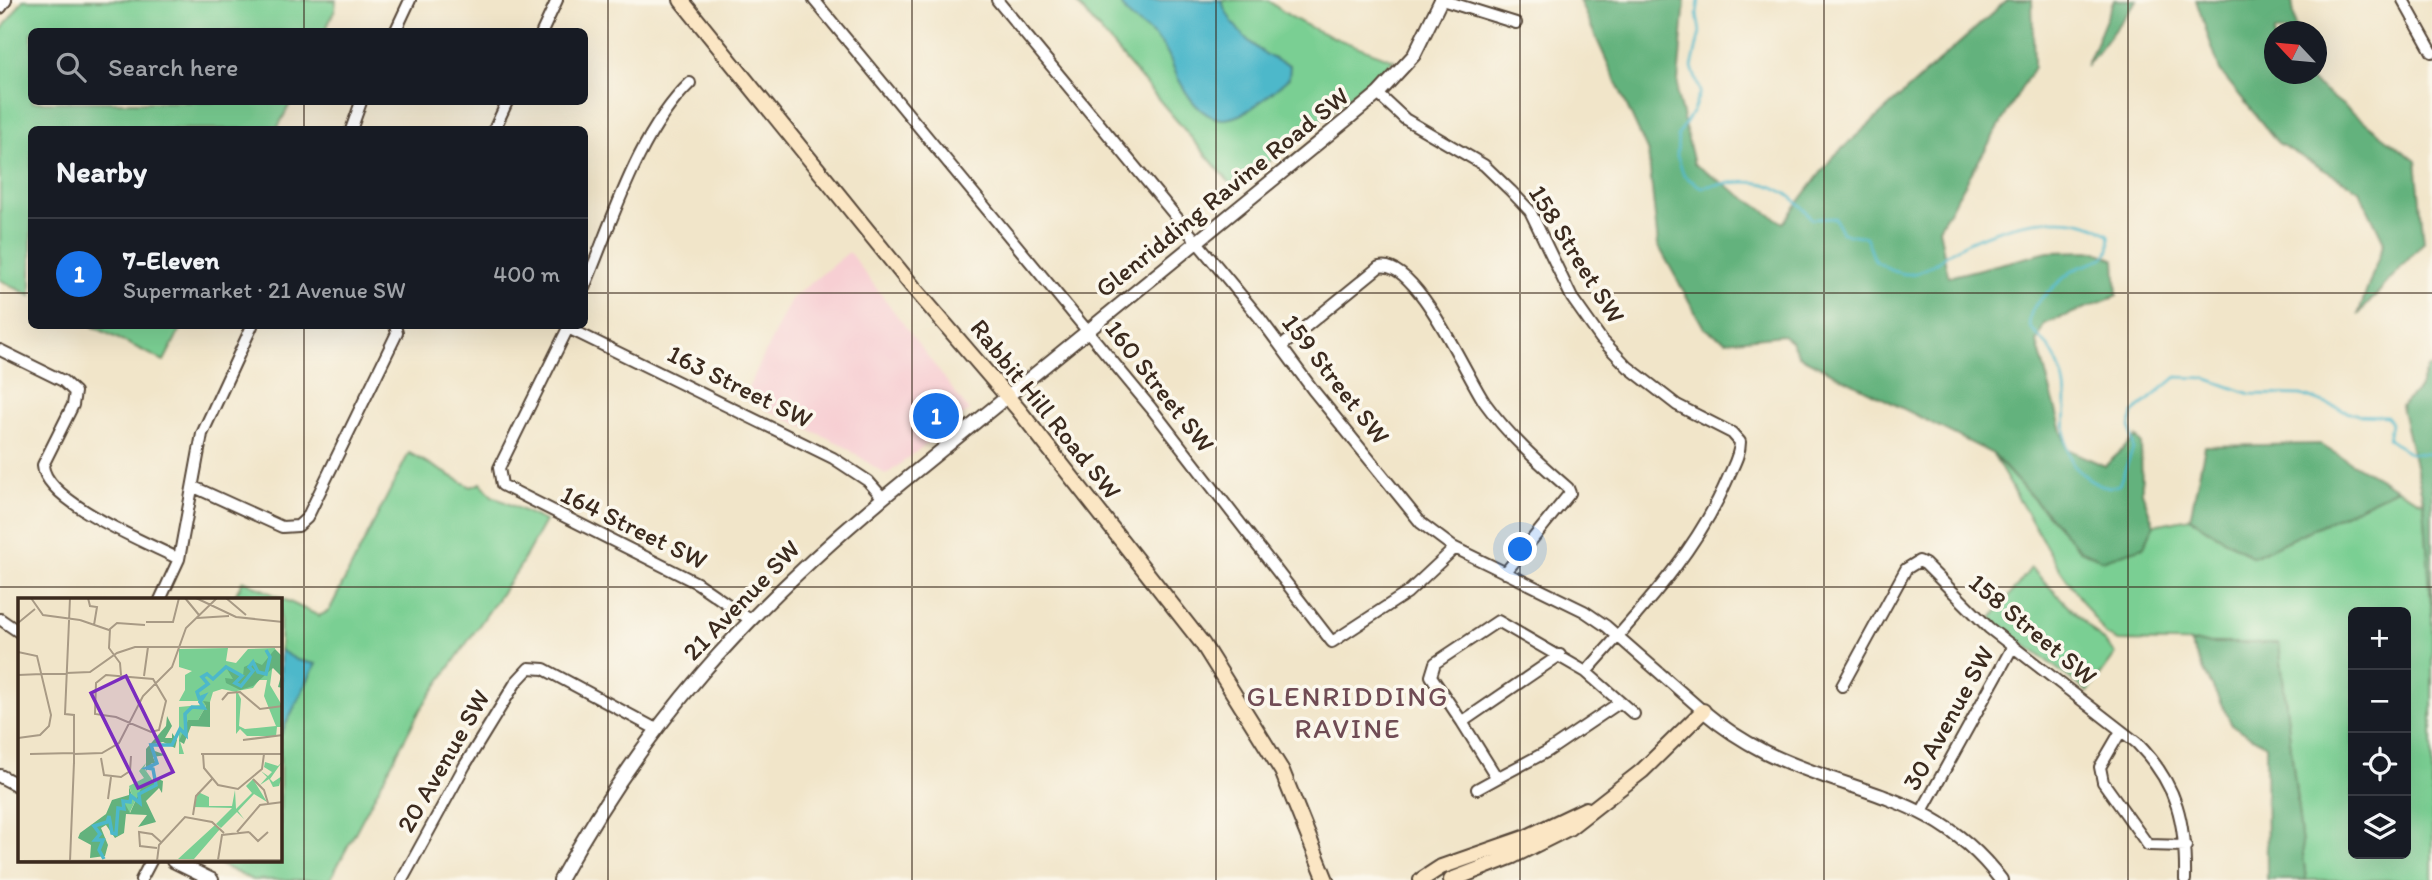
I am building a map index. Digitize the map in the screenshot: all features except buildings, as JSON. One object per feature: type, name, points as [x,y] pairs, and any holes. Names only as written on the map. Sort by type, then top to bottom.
[{"type":"main road","name":"Rabbit Hill Road SW","points":[[681,0],[1006,397],[1220,669],[1282,771],[1326,880]]},
{"type":"main road","points":[[1451,880],[1546,841],[1569,828],[1642,771],[1703,711]]},
{"type":"main road","points":[[1421,880],[1441,867],[1527,838],[1597,805]]},
{"type":"street","points":[[0,7],[5,0]]},
{"type":"street","points":[[397,28],[410,0]]},
{"type":"street","points":[[543,28],[557,0]]},
{"type":"street","name":"160 Street SW","points":[[814,0],[1088,331],[1332,642],[1406,593],[1455,548]]},
{"type":"street","name":"159 Street SW","points":[[997,0],[1282,346],[1313,390],[1421,523],[1455,548],[1584,611],[1703,711]]},
{"type":"street","points":[[1441,0],[1516,23]]},
{"type":"street","name":"Glenridding Ravine Road SW","points":[[1006,397],[1378,94],[1414,55],[1441,0]]},
{"type":"street","points":[[2403,0],[2432,52]]},
{"type":"street","points":[[588,278],[629,180],[660,117],[690,83]]},
{"type":"street","name":"158 Street SW","points":[[1378,94],[1405,119],[1484,165],[1530,211],[1572,298],[1601,339],[1628,367],[1677,405],[1738,438],[1738,454],[1699,534],[1617,637]]},
{"type":"street","points":[[352,126],[360,105]]},
{"type":"street","points":[[496,126],[506,105]]},
{"type":"street","points":[[1282,346],[1372,271],[1386,265],[1401,273],[1427,301],[1485,403],[1570,493],[1505,573]]},
{"type":"street","points":[[161,598],[179,559],[202,434],[251,329]]},
{"type":"street","points":[[194,487],[282,527],[298,526],[307,518],[396,329]]},
{"type":"street","name":"164 Street SW","points":[[568,329],[499,468],[498,479],[507,490],[709,590],[748,619]]},
{"type":"street","name":"163 Street SW","points":[[573,329],[833,458],[868,481],[883,498]]},
{"type":"street","points":[[0,351],[63,381],[75,392],[73,405],[43,465],[43,474],[50,484],[103,521],[179,559]]},
{"type":"street","name":"21 Avenue SW","points":[[560,880],[615,787],[656,729],[680,696],[748,619],[820,551],[1006,397]]},
{"type":"street","name":"158 Street SW","points":[[1842,685],[1900,578],[1911,564],[1919,561],[1932,569],[1969,609],[2121,730],[2155,761],[2172,789],[2183,822],[2186,846],[2185,880]]},
{"type":"street","points":[[0,619],[18,631]]},
{"type":"street","points":[[1497,778],[1431,676],[1435,663],[1498,621],[1586,672],[1634,715]]},
{"type":"street","points":[[1586,672],[1617,637]]},
{"type":"street","name":"30 Avenue SW","points":[[1922,811],[2013,646]]},
{"type":"street","points":[[1462,722],[1560,655]]},
{"type":"street","name":"20 Avenue SW","points":[[402,880],[464,765],[516,682],[529,668],[544,669],[656,729]]},
{"type":"street","points":[[1477,789],[1548,751],[1619,703]]},
{"type":"street","points":[[1703,711],[1765,752],[1922,811],[1973,848],[2001,880]]},
{"type":"street","points":[[2121,730],[2100,767],[2103,782],[2148,845],[2186,846]]},
{"type":"street","points":[[0,776],[18,785]]},
{"type":"street","points":[[141,880],[150,862]]},
{"type":"street","points":[[175,862],[212,880]]},
{"type":"shaded area","points":[[849,252],[969,411],[886,475],[841,444],[743,399],[791,299]]},
{"type":"green space","points":[[23,0],[336,0],[335,10],[326,28],[28,28],[28,105],[289,105],[279,126],[28,126],[28,294],[0,280],[0,32]]},
{"type":"green space","points":[[1074,0],[1268,0],[1312,28],[1394,60],[1235,189]]},
{"type":"green space","points":[[1579,0],[1685,0],[1677,94],[1694,164],[1783,223],[1832,158],[2007,0],[2032,0],[2034,67],[1939,228],[1948,277],[2048,252],[2095,251],[2115,260],[2117,296],[2044,324],[2037,342],[2067,449],[2105,466],[2136,437],[2141,443],[2142,492],[2154,525],[2144,547],[2102,560],[2080,550],[1993,454],[1799,356],[1791,341],[1783,335],[1726,341],[1704,328],[1658,245],[1648,152]]},
{"type":"green space","points":[[2114,0],[2137,0],[2086,67]]},
{"type":"green space","points":[[2196,0],[2292,0],[2295,21],[2264,21],[2264,84],[2315,84],[2416,161],[2424,242],[2358,315],[2384,242],[2359,190],[2278,143],[2220,71]]},
{"type":"green space","points":[[98,329],[180,329],[164,361]]},
{"type":"green space","points":[[2432,366],[2432,617],[2424,503],[2401,406],[2420,387],[2427,368]]},
{"type":"green space","points":[[2319,444],[2397,489],[2253,557],[2190,518],[2205,446]]},
{"type":"green space","points":[[409,453],[471,487],[481,483],[492,496],[545,521],[519,568],[420,710],[330,880],[252,880],[214,862],[282,862],[282,598],[319,616],[329,611]]},
{"type":"green space","points":[[1993,455],[2080,550],[2144,547],[2154,525],[2190,518],[2253,557],[2397,489],[2424,503],[2432,617],[2432,880],[2306,880],[2279,644],[2118,641],[2106,635],[2057,565]]},
{"type":"green space","points":[[2031,568],[2116,654],[2088,692],[1991,619]]},
{"type":"green space","points":[[243,580],[281,598],[234,598]]},
{"type":"green space","points":[[2190,643],[2279,643],[2306,880],[2267,880],[2266,745],[2232,725]]},
{"type":"water","points":[[1120,0],[1221,0],[1232,22],[1248,41],[1268,56],[1290,65],[1289,78],[1246,112],[1232,118],[1219,119],[1206,114],[1192,101],[1158,39],[1133,20]]},
{"type":"water","points":[[282,651],[297,660],[316,664],[282,732]]},
{"type":"waterway","points":[[1699,0],[1697,14],[1700,32],[1692,67],[1700,92],[1693,111],[1678,135],[1677,156],[1684,176],[1701,187],[1735,182],[1775,187],[1787,194],[1812,219],[1835,218],[1842,233],[1866,237],[1875,261],[1905,274],[1922,271],[1957,248],[2012,226],[2054,220],[2075,221],[2093,226],[2109,235],[2110,244],[2106,255],[2074,270],[2062,280],[2037,303],[2030,320],[2032,330],[2048,346],[2062,375],[2066,398],[2065,436],[2070,459],[2077,469],[2091,480],[2109,487],[2119,485],[2133,449],[2130,426],[2133,413],[2176,377],[2205,378],[2250,394],[2301,395],[2358,415],[2387,416],[2391,423],[2388,439],[2409,453],[2432,454]]},
{"type":"place","name":"7-Eleven","points":[[936,416]]},
{"type":"district","name":"GLENRIDDING RAVINE","points":[[1348,712]]}]
